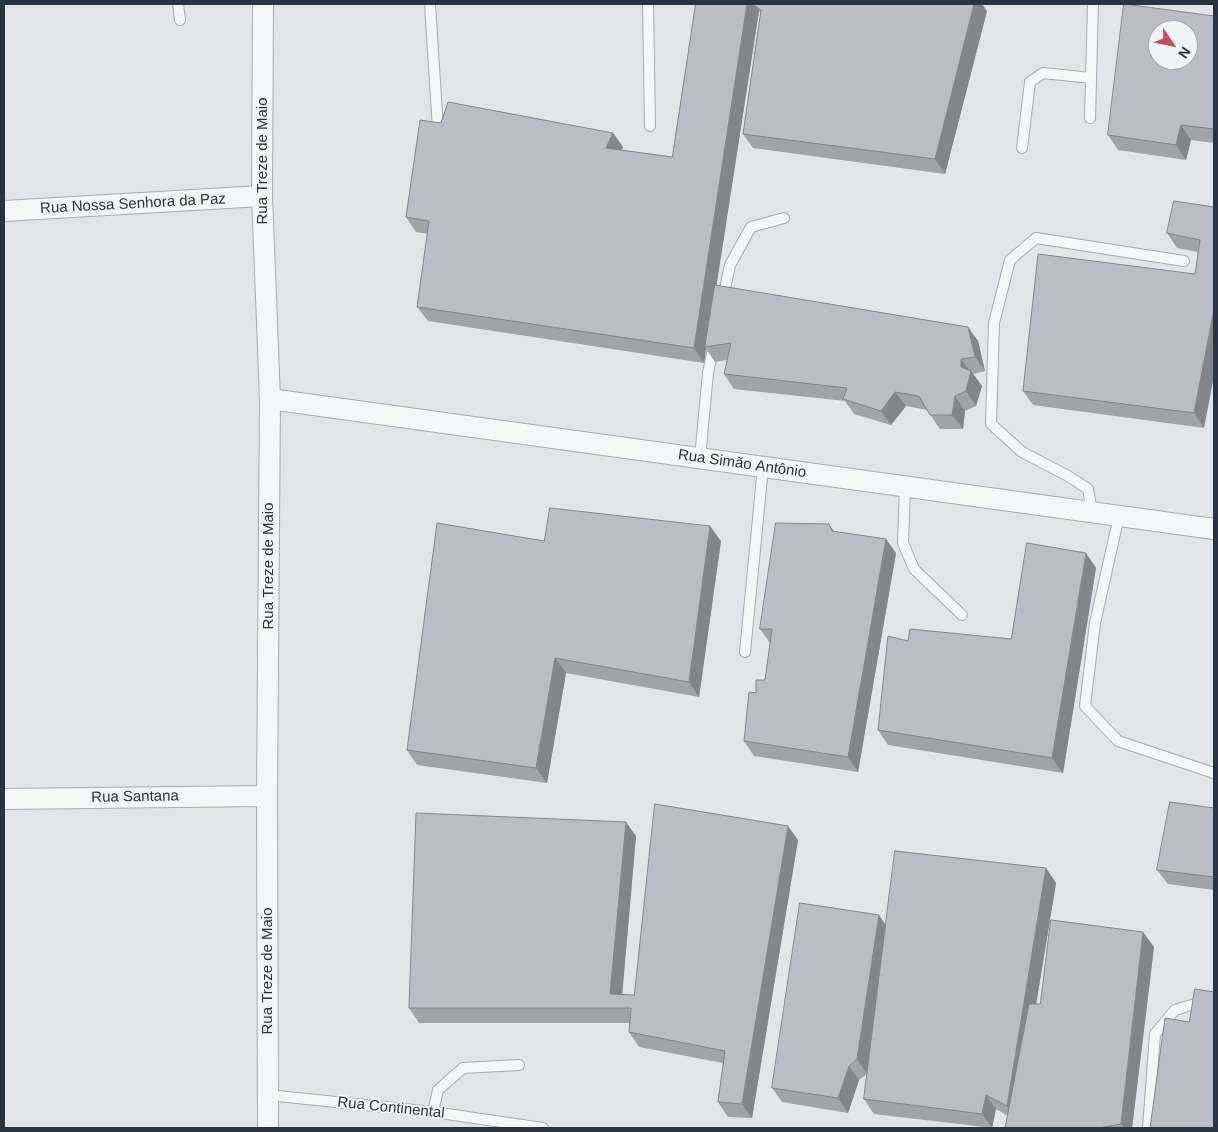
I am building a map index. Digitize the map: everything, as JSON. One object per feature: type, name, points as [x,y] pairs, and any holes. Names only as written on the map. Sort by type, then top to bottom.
[{"type":"street","name":"Rua Treze de Maio","points":[[263,4],[262,196],[270,399],[267,796],[268,1128]]},
{"type":"street","name":"Rua Nossa Senhora da Paz","points":[[4,211],[262,196]]},
{"type":"street","name":"Rua Simão Antônio","points":[[270,399],[1214,529]]},
{"type":"street","name":"Rua Santana","points":[[4,798],[267,796]]},
{"type":"lane","points":[[178,4],[180,20]]},
{"type":"lane","points":[[430,4],[438,130]]},
{"type":"lane","points":[[648,4],[650,126]]},
{"type":"lane","points":[[1090,118],[1093,4]]},
{"type":"lane","points":[[1022,148],[1030,82],[1043,73],[1091,78]]},
{"type":"lane","points":[[722,304],[730,265],[751,227],[784,218]]},
{"type":"lane","points":[[1092,512],[1088,489],[1068,476],[1022,452],[991,424],[994,323],[1010,260],[1036,238],[1184,261]]},
{"type":"lane","points":[[700,458],[708,373],[716,334]]},
{"type":"lane","points":[[746,652],[763,467]]},
{"type":"lane","points":[[905,487],[903,543],[914,569],[962,615]]},
{"type":"lane","points":[[1119,516],[1095,623],[1085,706],[1118,741],[1214,773]]},
{"type":"lane","points":[[1148,1128],[1155,1034],[1175,1010],[1208,1000],[1214,1002]]},
{"type":"lane","points":[[432,1112],[438,1090],[463,1068],[519,1065]]},
{"type":"lane","name":"Rua Continental","points":[[268,1095],[432,1112],[543,1128]]},
{"type":"building","points":[[696,4],[747,4],[694,348],[417,307],[429,221],[406,217],[420,120],[441,123],[448,102],[613,133],[606,148],[672,157]]},
{"type":"building","points":[[755,4],[974,4],[935,159],[743,134],[761,10]]},
{"type":"building","points":[[1124,4],[1214,16],[1214,129],[1181,125],[1176,145],[1108,135]]},
{"type":"building","points":[[1174,201],[1214,207],[1214,309],[1194,413],[1023,391],[1038,254],[1195,274],[1200,240],[1167,233]]},
{"type":"building","points":[[715,285],[968,327],[975,357],[961,359],[961,367],[971,371],[966,391],[955,396],[952,415],[930,415],[919,396],[895,392],[881,411],[843,399],[847,388],[724,374],[731,343],[705,347]]},
{"type":"building","points":[[550,508],[710,526],[689,682],[555,658],[536,768],[407,750],[437,523],[544,541]]},
{"type":"building","points":[[776,523],[829,524],[832,531],[886,539],[848,757],[744,741],[749,692],[756,693],[756,680],[765,680],[772,629],[760,629]]},
{"type":"building","points":[[1027,543],[1086,553],[1052,758],[878,730],[888,636],[908,641],[910,629],[1011,639]]},
{"type":"building","points":[[1170,802],[1214,808],[1214,877],[1157,870]]},
{"type":"building","points":[[655,804],[788,826],[742,1104],[718,1102],[725,1051],[629,1032],[631,1008],[409,1008],[416,813],[626,822],[610,994],[634,995]]},
{"type":"building","points":[[895,851],[1046,868],[1007,1106],[986,1095],[982,1114],[864,1099]]},
{"type":"building","points":[[800,903],[879,915],[857,1059],[849,1066],[838,1098],[772,1088]]},
{"type":"building","points":[[1051,920],[1143,932],[1121,1124],[1099,1128],[1005,1128],[1029,1004],[1040,1004]]},
{"type":"building","points":[[1195,989],[1214,992],[1214,1128],[1150,1128],[1165,1018],[1189,1022]]}]
